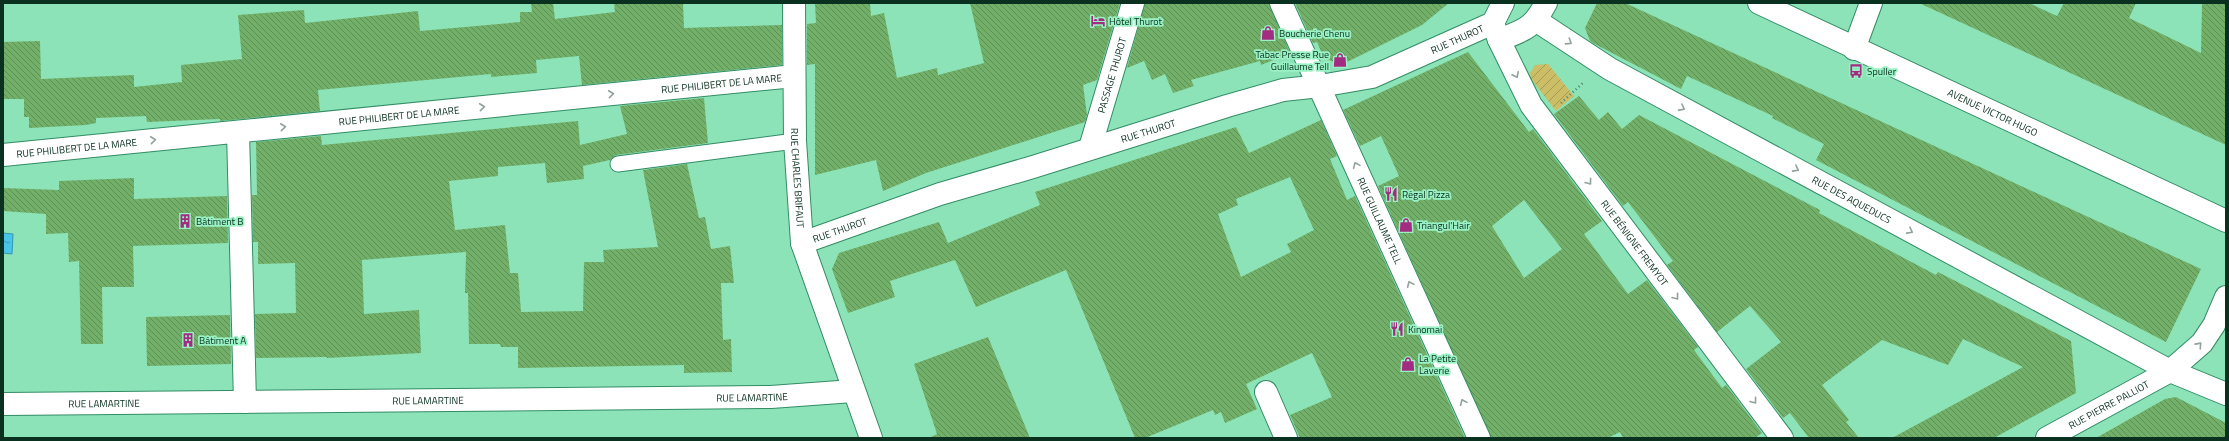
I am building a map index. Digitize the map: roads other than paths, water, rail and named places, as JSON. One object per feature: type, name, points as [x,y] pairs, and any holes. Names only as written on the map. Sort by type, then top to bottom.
[{"type":"street","name":"RUE CHARLES BRIFAUT","points":[[794,3],[795,141],[802,243],[853,391],[871,438]]},
{"type":"street","name":"PASSAGE THUROT","points":[[1090,148],[1133,3]]},
{"type":"street","name":"RUE GUILLAUME TELL","points":[[1281,3],[1479,438]]},
{"type":"street","name":"RUE THUROT","points":[[1496,32],[1503,3]]},
{"type":"street","name":"AVENUE VICTOR HUGO","points":[[1759,3],[1854,49],[2226,221]]},
{"type":"street","points":[[1854,49],[1871,3]]},
{"type":"street","name":"RUE THUROT","points":[[802,243],[940,194],[1284,90],[1320,86],[1372,77],[1496,32],[1521,32],[1542,12]]},
{"type":"street","name":"RUE DES AQUEDUCS","points":[[1542,12],[1610,69],[2170,371],[2226,394]]},
{"type":"street","name":"RUE BÉNIGNE FREMYOT","points":[[1496,32],[1531,105],[1782,438]]},
{"type":"street","name":"RUE PHILIBERT DE LA MARE","points":[[3,155],[794,76]]},
{"type":"street","points":[[238,132],[245,402]]},
{"type":"street","name":"RUE PIERRE PALLIOT","points":[[2047,438],[2170,371],[2202,343],[2214,325],[2226,297]]},
{"type":"street","name":"RUE LAMARTINE","points":[[3,404],[772,397],[853,391]]},
{"type":"street","points":[[1266,392],[1286,438]]},
{"type":"lane","points":[[618,164],[795,141]]},
{"type":"water","points":[[3,233],[13,234],[12,254],[3,253]]},
{"type":"place","name":"Hôtel Thurot","points":[[1098,21]]},
{"type":"place","name":"Boucherie Chenu","points":[[1268,33]]},
{"type":"place","name":"Tabac Presse Rue Guillaume Tell","points":[[1340,60]]},
{"type":"place","name":"Spuller","points":[[1856,71]]},
{"type":"place","name":"Régal Pizza","points":[[1391,194]]},
{"type":"place","name":"Bâtiment B","points":[[185,221]]},
{"type":"place","name":"Triangul'Hair","points":[[1406,225]]},
{"type":"place","name":"Kinomai","points":[[1397,329]]},
{"type":"place","name":"Bâtiment A","points":[[188,340]]},
{"type":"place","name":"La Petite Laverie","points":[[1408,364]]}]
